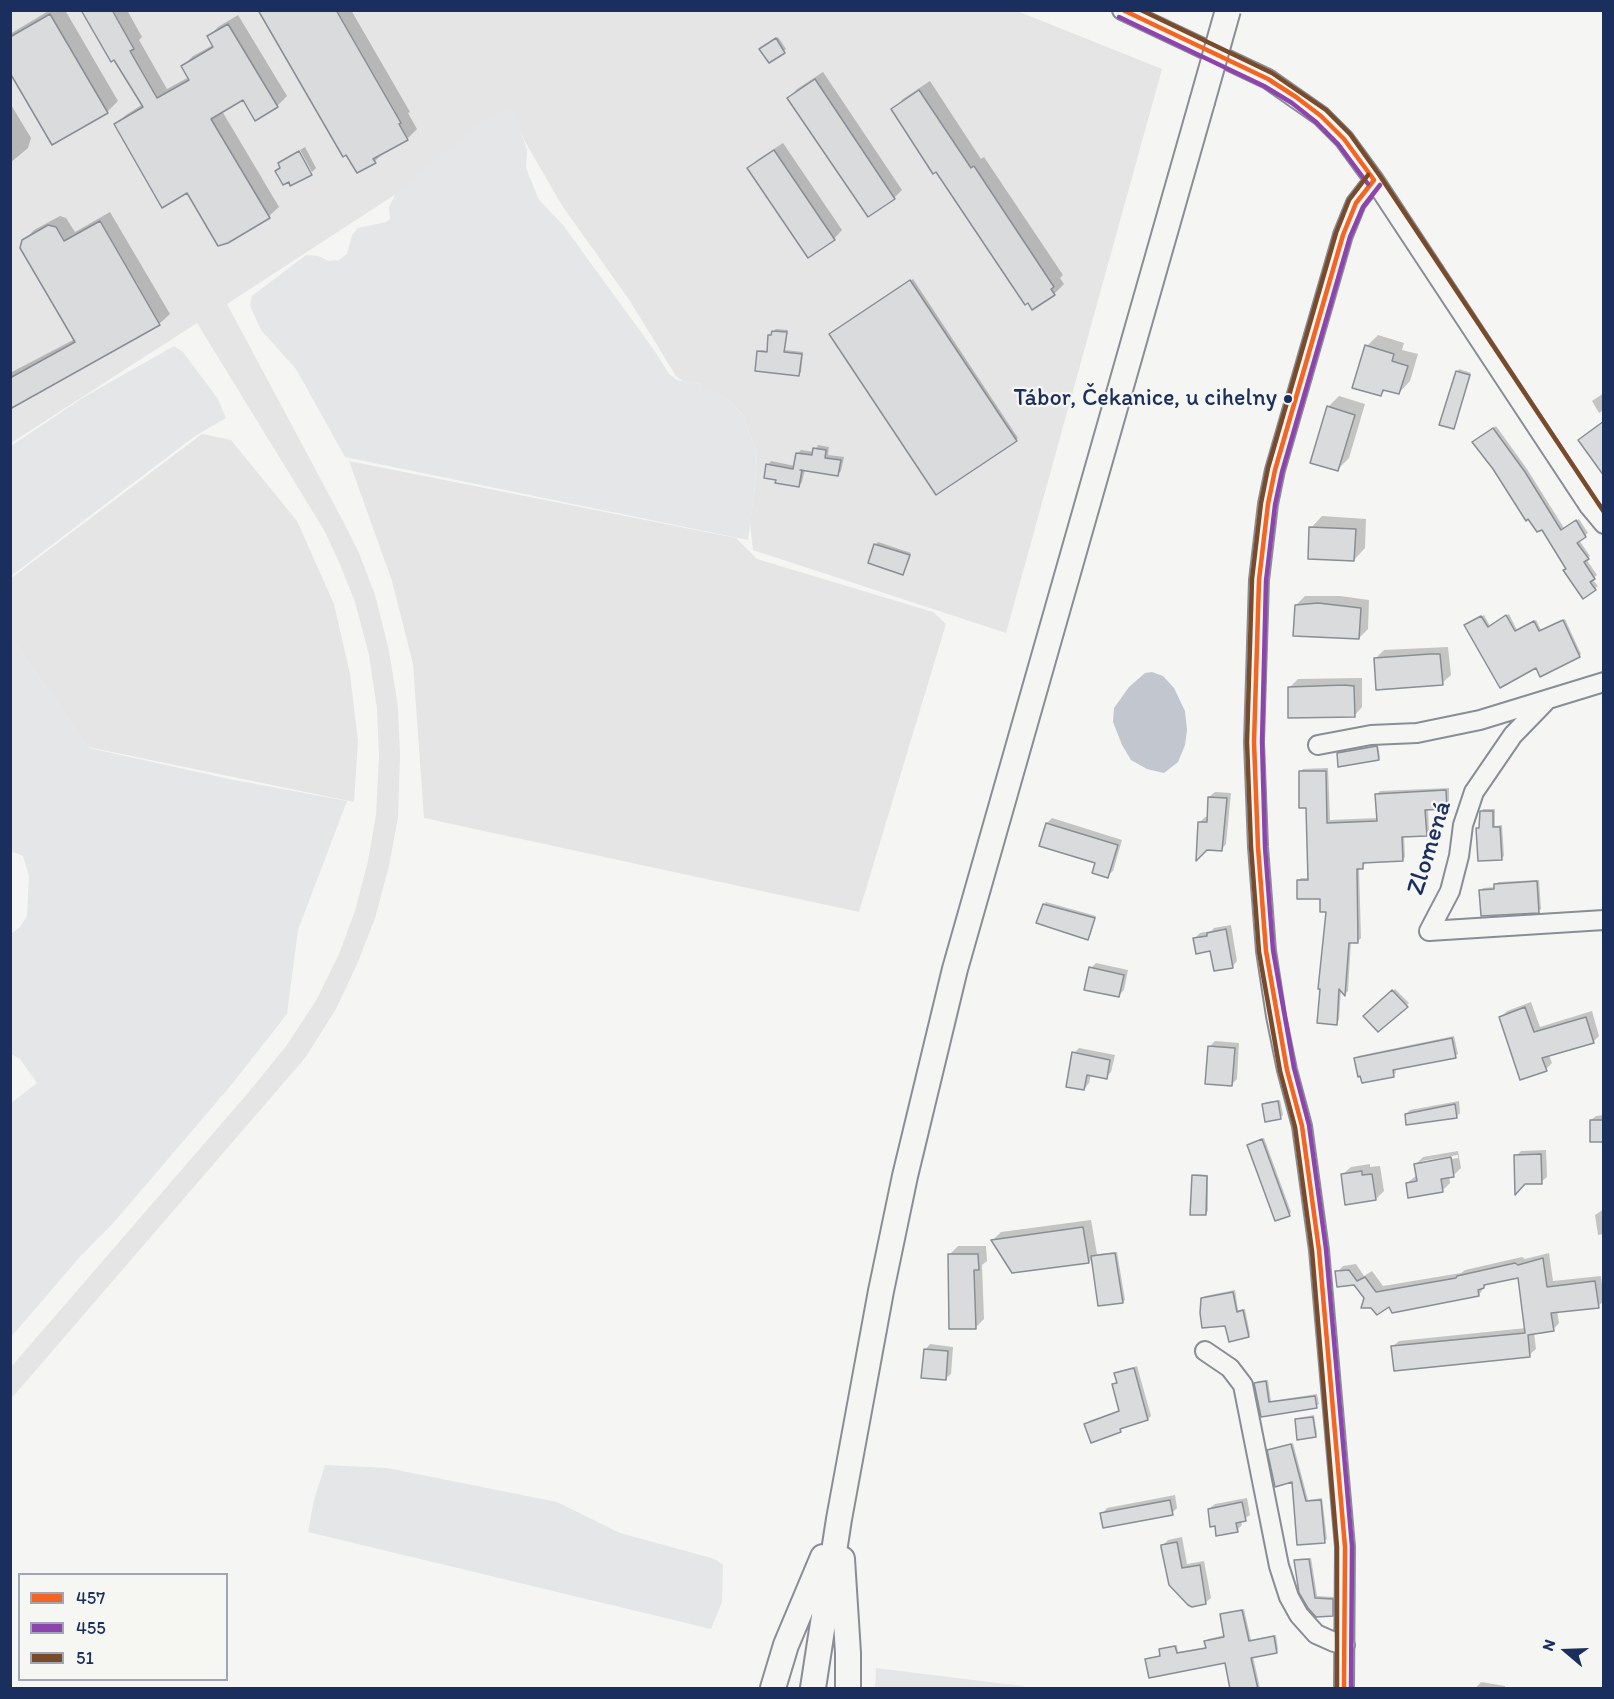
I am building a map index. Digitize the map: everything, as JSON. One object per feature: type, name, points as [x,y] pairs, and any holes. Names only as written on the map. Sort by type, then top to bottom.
[{"type":"main road","points":[[813,1689],[839,1519],[881,1292],[905,1176],[955,969],[1228,10]]},
{"type":"main road","points":[[773,1689],[786,1645],[839,1519]]},
{"type":"main road","points":[[839,1519],[848,1653],[848,1689]]},
{"type":"street","points":[[1122,10],[1250,70],[1296,97],[1321,116],[1344,139],[1374,180],[1589,506],[1604,524]]},
{"type":"street","points":[[1344,1689],[1345,1547],[1320,1250],[1302,1126],[1287,1070],[1266,951],[1258,847],[1254,742],[1259,580],[1268,504],[1275,470],[1343,235],[1356,203],[1374,180]]},
{"type":"street","name":"Zlomená","points":[[1318,745],[1371,735],[1417,733],[1480,720],[1604,682]]},
{"type":"street","name":"Zlomená","points":[[1546,701],[1514,735],[1474,792],[1462,825],[1459,856],[1450,891],[1429,931],[1604,920]]},
{"type":"street","points":[[1205,1351],[1230,1368],[1243,1385],[1279,1566],[1289,1597],[1299,1615],[1316,1634],[1346,1645]]},
{"type":"shaded area","points":[[11,11],[1017,11],[1162,69],[1006,633],[753,550],[750,523],[757,454],[743,415],[725,397],[699,384],[683,381],[676,376],[630,301],[563,207],[524,140],[514,112],[396,194],[227,304],[343,521],[359,553],[375,595],[389,651],[398,707],[400,756],[398,817],[389,866],[375,918],[358,962],[336,1009],[305,1058],[11,1399],[11,1367],[248,1093],[287,1045],[317,999],[339,954],[355,911],[368,861],[376,815],[379,756],[377,709],[369,655],[355,602],[339,562],[324,530],[197,323],[11,443]]},
{"type":"shaded area","points":[[506,108],[515,112],[527,151],[526,168],[539,200],[563,225],[669,374],[677,380],[711,389],[725,397],[743,415],[757,454],[748,540],[345,457],[296,369],[261,330],[250,306],[252,296],[306,255],[318,256],[329,261],[339,260],[347,254],[352,235],[358,228],[386,222],[390,219],[389,207],[397,191],[484,119]]},
{"type":"shaded area","points":[[174,346],[183,352],[218,399],[226,418],[195,436],[11,576],[11,446],[84,397]]},
{"type":"shaded area","points":[[202,434],[231,440],[297,521],[334,604],[350,674],[358,741],[354,802],[88,747],[11,637],[10,579]]},
{"type":"shaded area","points":[[349,461],[736,538],[757,559],[933,612],[946,624],[859,912],[424,818],[413,664],[392,581]]},
{"type":"shaded area","points":[[11,637],[89,748],[229,779],[347,801],[298,930],[287,1014],[232,1084],[115,1221],[78,1259],[11,1337],[11,1103],[37,1083],[20,1059],[11,1054],[11,934],[20,927],[27,916],[29,876],[23,856],[11,851]]},
{"type":"shaded area","points":[[1152,672],[1163,676],[1174,688],[1185,711],[1187,730],[1185,745],[1178,762],[1164,773],[1147,769],[1131,760],[1113,722],[1114,708],[1129,687],[1145,673]]},
{"type":"shaded area","points":[[325,1465],[387,1468],[557,1502],[620,1533],[715,1559],[723,1565],[722,1602],[711,1629],[308,1532],[314,1500]]},
{"type":"shaded area","points":[[876,1668],[1022,1686],[1025,1688],[875,1688]]},
{"type":"building","points":[[81,10],[112,10],[134,49],[130,51],[157,98],[189,80],[181,66],[213,47],[207,36],[228,24],[278,107],[255,121],[243,100],[211,119],[270,218],[228,243],[218,246],[187,193],[162,208],[114,124],[143,107],[114,60],[111,62]]},
{"type":"building","points":[[258,10],[336,10],[401,123],[399,124],[408,140],[373,159],[376,163],[357,173],[346,155],[343,157]]},
{"type":"building","points":[[50,14],[108,113],[52,145],[10,73],[10,37]]},
{"type":"building","points":[[776,38],[785,53],[769,63],[759,49]]},
{"type":"building","points":[[815,79],[895,199],[868,217],[787,98]]},
{"type":"building","points":[[919,90],[971,168],[974,166],[1054,287],[1051,289],[1055,295],[1032,310],[1028,303],[1025,305],[936,172],[933,174],[891,109]]},
{"type":"building","points":[[774,150],[835,240],[808,258],[747,168]]},
{"type":"building","points":[[299,151],[312,175],[290,186],[289,182],[283,185],[275,171],[280,168],[278,163]]},
{"type":"building","points":[[100,221],[160,325],[10,409],[10,378],[75,342],[20,248],[22,240],[48,225],[56,227],[64,241]]},
{"type":"building","points":[[910,280],[1017,441],[936,495],[829,334]]},
{"type":"building","points":[[772,331],[787,332],[784,352],[802,354],[799,376],[755,371],[757,351],[767,352],[768,335],[771,335]]},
{"type":"building","points":[[1365,345],[1394,354],[1392,361],[1408,366],[1399,394],[1383,390],[1381,396],[1352,388]]},
{"type":"building","points":[[1456,371],[1470,375],[1454,429],[1439,425]]},
{"type":"building","points":[[1327,406],[1355,415],[1338,471],[1310,463]]},
{"type":"building","points":[[1604,421],[1604,476],[1578,440]]},
{"type":"building","points":[[1493,428],[1525,472],[1561,530],[1576,520],[1586,537],[1577,543],[1589,559],[1584,562],[1595,579],[1590,582],[1596,590],[1583,599],[1563,570],[1566,569],[1542,530],[1537,532],[1528,519],[1526,521],[1493,469],[1472,442]]},
{"type":"building","points":[[813,448],[826,450],[825,458],[841,460],[838,476],[802,470],[799,487],[775,483],[776,480],[764,478],[766,464],[793,469],[796,453],[812,455]]},
{"type":"building","points":[[1309,527],[1356,529],[1354,561],[1308,559]]},
{"type":"building","points":[[874,544],[910,555],[903,575],[868,563]]},
{"type":"building","points":[[1318,603],[1361,608],[1359,639],[1293,636],[1295,605]]},
{"type":"building","points":[[1506,615],[1515,631],[1534,621],[1539,631],[1563,620],[1580,657],[1540,677],[1536,668],[1500,688],[1464,625],[1481,616],[1488,627]]},
{"type":"building","points":[[1440,654],[1443,685],[1376,690],[1374,658]]},
{"type":"building","points":[[1354,686],[1355,717],[1288,718],[1288,687]]},
{"type":"building","points":[[1377,746],[1379,760],[1338,767],[1337,753]]},
{"type":"building","points":[[1299,771],[1326,771],[1327,823],[1377,821],[1375,794],[1446,790],[1447,809],[1425,810],[1427,836],[1402,837],[1403,861],[1363,863],[1363,869],[1357,869],[1358,943],[1349,943],[1345,996],[1339,989],[1337,1025],[1317,1023],[1326,912],[1320,912],[1320,899],[1297,899],[1297,880],[1308,880],[1306,808],[1299,808]]},
{"type":"building","points":[[1208,797],[1227,798],[1222,851],[1207,850],[1196,861],[1198,822],[1207,822]]},
{"type":"building","points":[[1480,811],[1493,811],[1493,827],[1500,827],[1502,860],[1478,861],[1476,828],[1479,828]]},
{"type":"building","points":[[1046,823],[1118,845],[1108,878],[1092,873],[1095,863],[1039,846]]},
{"type":"building","points":[[1537,881],[1539,913],[1481,916],[1479,890],[1494,889],[1494,884]]},
{"type":"building","points":[[1043,904],[1095,918],[1088,940],[1036,923]]},
{"type":"building","points":[[1226,929],[1233,968],[1214,971],[1210,951],[1196,954],[1193,938]]},
{"type":"building","points":[[1089,967],[1124,975],[1119,997],[1084,990]]},
{"type":"building","points":[[1392,990],[1408,1007],[1378,1032],[1363,1016]]},
{"type":"building","points":[[1525,1007],[1534,1032],[1586,1017],[1594,1043],[1542,1058],[1547,1071],[1520,1080],[1499,1017]]},
{"type":"building","points":[[1452,1038],[1456,1058],[1393,1070],[1394,1077],[1362,1083],[1360,1076],[1358,1077],[1354,1058]]},
{"type":"building","points":[[1208,1046],[1235,1048],[1232,1086],[1205,1084]]},
{"type":"building","points":[[1072,1052],[1110,1060],[1107,1079],[1087,1075],[1084,1090],[1066,1087]]},
{"type":"building","points":[[1278,1101],[1281,1119],[1265,1122],[1262,1104]]},
{"type":"building","points":[[1455,1104],[1457,1118],[1406,1125],[1405,1114]]},
{"type":"building","points":[[1590,1120],[1604,1120],[1604,1142],[1590,1142]]},
{"type":"building","points":[[1262,1139],[1290,1216],[1275,1221],[1247,1145]]},
{"type":"building","points":[[1541,1154],[1542,1184],[1525,1184],[1515,1195],[1514,1155]]},
{"type":"building","points":[[1451,1157],[1454,1177],[1441,1179],[1443,1192],[1408,1198],[1406,1183],[1417,1181],[1414,1164]]},
{"type":"building","points":[[1362,1171],[1362,1175],[1372,1174],[1376,1200],[1345,1205],[1341,1174]]},
{"type":"building","points":[[1192,1175],[1207,1176],[1206,1215],[1190,1215]]},
{"type":"building","points":[[1083,1227],[1089,1263],[1012,1273],[991,1240]]},
{"type":"building","points":[[1115,1253],[1123,1303],[1098,1306],[1091,1256]]},
{"type":"building","points":[[948,1254],[978,1254],[979,1270],[974,1270],[976,1329],[949,1329]]},
{"type":"building","points":[[1543,1258],[1547,1287],[1595,1281],[1599,1308],[1551,1313],[1554,1331],[1528,1335],[1530,1357],[1394,1371],[1391,1346],[1525,1333],[1518,1278],[1484,1285],[1484,1288],[1478,1290],[1479,1296],[1392,1313],[1389,1307],[1377,1315],[1371,1308],[1361,1308],[1364,1298],[1354,1285],[1337,1287],[1335,1271],[1349,1270],[1357,1281],[1365,1277],[1376,1292],[1456,1278]]},
{"type":"building","points":[[1233,1292],[1237,1312],[1243,1310],[1249,1337],[1229,1342],[1225,1326],[1202,1328],[1201,1298]]},
{"type":"building","points":[[924,1349],[948,1351],[946,1380],[921,1378]]},
{"type":"building","points":[[1134,1368],[1148,1420],[1120,1429],[1121,1432],[1091,1443],[1084,1424],[1119,1411],[1112,1384],[1117,1383],[1114,1373]]},
{"type":"building","points":[[1266,1381],[1269,1402],[1315,1396],[1317,1408],[1261,1417],[1254,1383]]},
{"type":"building","points":[[1313,1417],[1316,1437],[1297,1440],[1295,1419]]},
{"type":"building","points":[[1291,1444],[1306,1501],[1321,1500],[1325,1543],[1297,1545],[1292,1482],[1275,1487],[1267,1450]]},
{"type":"building","points":[[1170,1500],[1173,1515],[1103,1528],[1100,1513]]},
{"type":"building","points":[[1242,1502],[1246,1521],[1236,1523],[1238,1532],[1216,1536],[1215,1526],[1210,1527],[1208,1509]]},
{"type":"building","points":[[1177,1542],[1182,1568],[1200,1565],[1206,1604],[1192,1607],[1188,1605],[1169,1585],[1161,1545]]},
{"type":"building","points":[[1309,1559],[1315,1598],[1333,1599],[1333,1616],[1316,1617],[1299,1593],[1294,1560]]},
{"type":"building","points":[[1242,1610],[1249,1641],[1274,1636],[1277,1653],[1251,1658],[1258,1689],[1230,1689],[1225,1663],[1149,1678],[1145,1659],[1160,1656],[1159,1649],[1175,1646],[1177,1653],[1206,1648],[1204,1641],[1224,1637],[1220,1614]]},
{"type":"transit line","name":"457","points":[[1123,10],[1268,79],[1296,97],[1321,116],[1344,139],[1374,180]]},
{"type":"transit line","name":"51","points":[[1141,10],[1272,73],[1326,110],[1350,134],[1604,512]]},
{"type":"transit line","name":"455","points":[[1119,17],[1264,86],[1292,103],[1338,144],[1368,184]]},
{"type":"transit line","name":"51","points":[[1337,1688],[1337,1547],[1312,1251],[1295,1127],[1280,1071],[1259,952],[1251,847],[1247,742],[1252,579],[1261,503],[1268,468],[1336,233],[1349,200],[1368,175]]},
{"type":"transit line","name":"457","points":[[1344,1688],[1345,1547],[1319,1250],[1302,1126],[1287,1070],[1266,951],[1258,847],[1254,742],[1259,580],[1268,504],[1275,470],[1343,235],[1356,203],[1374,180]]},
{"type":"transit line","name":"455","points":[[1351,1688],[1352,1546],[1326,1249],[1309,1125],[1294,1068],[1273,950],[1265,847],[1262,742],[1266,581],[1275,505],[1282,472],[1350,237],[1363,207],[1380,185]]},
{"type":"place","name":"Tábor, Čekanice, u cihelny","points":[[1288,399]]}]
